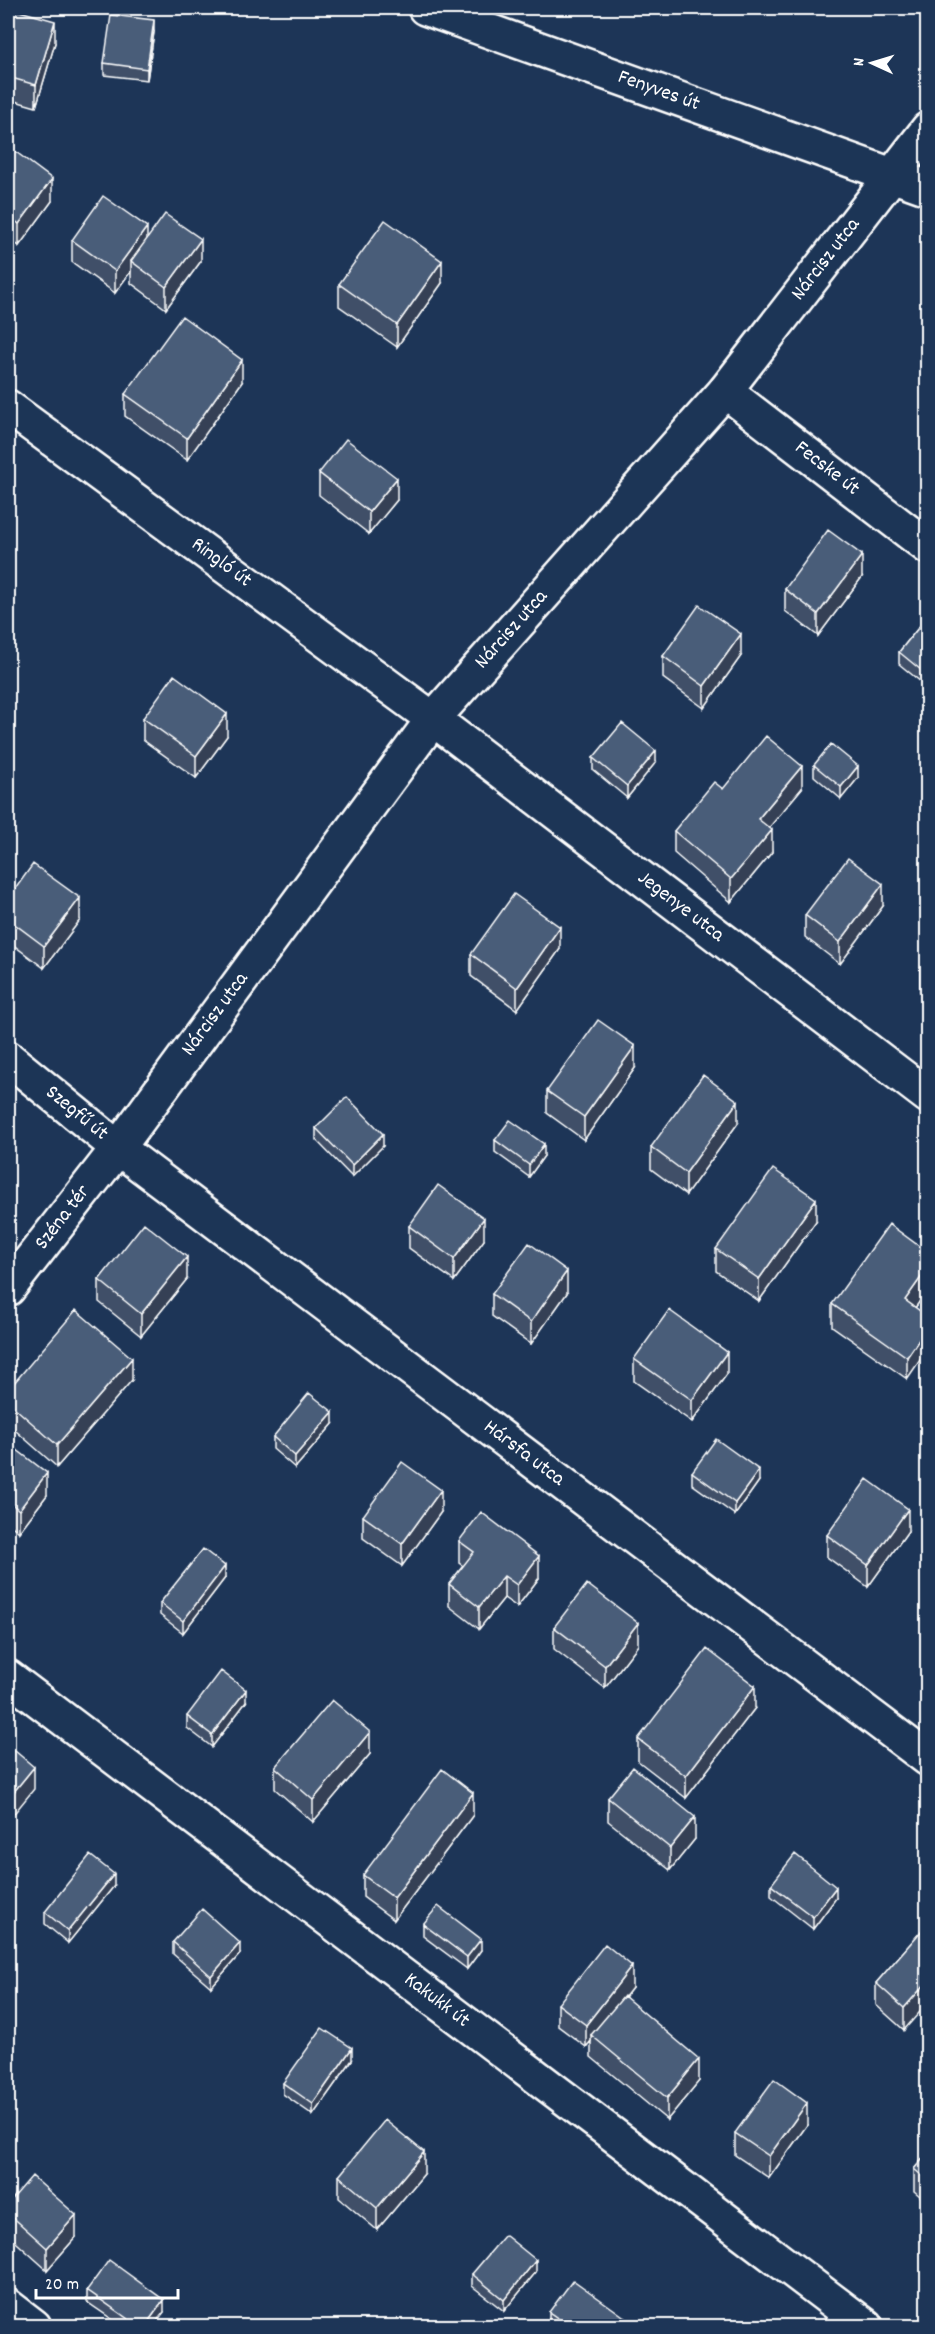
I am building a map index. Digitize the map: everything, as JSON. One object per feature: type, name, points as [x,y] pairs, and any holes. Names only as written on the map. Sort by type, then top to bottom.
[{"type":"street","name":"Fenyves út","points":[[425,8],[927,188]]},
{"type":"street","name":"Nárcisz utca","points":[[118,1148],[433,719],[725,391],[927,129]]},
{"type":"street","name":"Fecske út","points":[[725,391],[927,547]]},
{"type":"street","name":"Ringló út","points":[[8,407],[433,719]]},
{"type":"street","name":"Jegenye utca","points":[[433,719],[927,1095]]},
{"type":"street","name":"Szegfű út","points":[[8,1058],[118,1148]]},
{"type":"street","name":"Széna tér","points":[[8,1289],[118,1148]]},
{"type":"street","name":"Hársfa utca","points":[[118,1148],[927,1760]]},
{"type":"street","name":"Kakukk út","points":[[8,1677],[866,2326]]},
{"type":"street","points":[[8,2306],[34,2326]]},
{"type":"building","points":[[16,10],[55,21],[36,85],[8,77],[8,39]]},
{"type":"building","points":[[111,15],[154,20],[147,69],[104,63]]},
{"type":"building","points":[[12,149],[52,179],[19,224],[8,215],[8,155]]},
{"type":"building","points":[[103,196],[147,227],[115,271],[72,240]]},
{"type":"building","points":[[165,214],[201,239],[166,287],[131,261]]},
{"type":"building","points":[[385,220],[442,261],[397,325],[339,284]]},
{"type":"building","points":[[182,316],[242,360],[187,438],[125,394]]},
{"type":"building","points":[[346,439],[397,478],[369,512],[319,473]]},
{"type":"building","points":[[828,530],[862,555],[818,614],[785,589]]},
{"type":"building","points":[[699,605],[741,634],[704,686],[663,656]]},
{"type":"building","points":[[927,617],[927,662],[921,670],[899,652]]},
{"type":"building","points":[[174,675],[227,714],[196,756],[143,718]]},
{"type":"building","points":[[622,723],[656,751],[627,786],[593,758]]},
{"type":"building","points":[[766,736],[802,766],[758,819],[772,830],[731,879],[674,831],[714,782],[723,789]]},
{"type":"building","points":[[831,744],[858,766],[841,787],[814,765]]},
{"type":"building","points":[[848,858],[883,884],[840,942],[805,915]]},
{"type":"building","points":[[33,864],[80,898],[44,946],[8,919],[8,899]]},
{"type":"building","points":[[514,894],[560,927],[517,988],[471,954]]},
{"type":"building","points":[[927,961],[927,976],[920,970]]},
{"type":"building","points":[[598,1020],[635,1046],[584,1117],[547,1091]]},
{"type":"building","points":[[703,1075],[738,1101],[686,1173],[651,1147]]},
{"type":"building","points":[[347,1097],[383,1134],[352,1165],[316,1128]]},
{"type":"building","points":[[510,1120],[544,1144],[529,1165],[495,1140]]},
{"type":"building","points":[[773,1169],[816,1199],[759,1279],[716,1249]]},
{"type":"building","points":[[438,1185],[484,1218],[454,1259],[409,1226]]},
{"type":"building","points":[[144,1223],[187,1257],[141,1314],[99,1280]]},
{"type":"building","points":[[889,1224],[927,1252],[927,1269],[905,1300],[927,1316],[927,1328],[907,1357],[832,1304]]},
{"type":"building","points":[[529,1243],[567,1271],[531,1322],[492,1294]]},
{"type":"building","points":[[76,1310],[132,1358],[57,1445],[8,1402],[8,1390]]},
{"type":"building","points":[[669,1310],[727,1352],[692,1400],[634,1359]]},
{"type":"building","points":[[309,1393],[333,1412],[295,1456],[273,1437]]},
{"type":"building","points":[[716,1439],[759,1470],[735,1503],[692,1472]]},
{"type":"building","points":[[8,1443],[47,1473],[19,1510],[8,1501]]},
{"type":"building","points":[[402,1462],[441,1490],[402,1544],[363,1516]]},
{"type":"building","points":[[867,1479],[908,1509],[868,1565],[827,1535]]},
{"type":"building","points":[[481,1512],[539,1556],[517,1585],[504,1576],[479,1607],[449,1584],[474,1552],[459,1541]]},
{"type":"building","points":[[203,1549],[225,1566],[183,1621],[160,1603]]},
{"type":"building","points":[[587,1584],[638,1623],[605,1666],[554,1627]]},
{"type":"building","points":[[707,1649],[755,1686],[686,1776],[638,1739]]},
{"type":"building","points":[[221,1671],[246,1690],[212,1735],[187,1716]]},
{"type":"building","points":[[332,1700],[370,1732],[313,1800],[275,1767]]},
{"type":"building","points":[[8,1745],[34,1767],[8,1799]]},
{"type":"building","points":[[633,1767],[695,1817],[670,1848],[608,1798]]},
{"type":"building","points":[[442,1769],[473,1793],[394,1898],[363,1875]]},
{"type":"building","points":[[795,1854],[836,1887],[813,1917],[771,1885]]},
{"type":"building","points":[[90,1855],[114,1874],[68,1931],[45,1912]]},
{"type":"building","points":[[438,1906],[481,1939],[467,1957],[423,1924]]},
{"type":"building","points":[[202,1909],[240,1943],[211,1976],[173,1942]]},
{"type":"building","points":[[923,1929],[927,1933],[927,1982],[904,2008],[876,1983]]},
{"type":"building","points":[[605,1944],[632,1966],[586,2025],[558,2004]]},
{"type":"building","points":[[624,1996],[699,2059],[667,2098],[591,2035]]},
{"type":"building","points":[[322,2028],[352,2048],[313,2104],[283,2083]]},
{"type":"building","points":[[774,2079],[807,2103],[769,2156],[735,2133]]},
{"type":"building","points":[[385,2120],[424,2152],[377,2208],[339,2176]]},
{"type":"building","points":[[927,2154],[927,2180],[914,2169]]},
{"type":"building","points":[[32,2176],[76,2215],[47,2248],[8,2213],[8,2204]]},
{"type":"building","points":[[505,2235],[536,2260],[504,2300],[472,2274]]},
{"type":"building","points":[[109,2260],[164,2300],[145,2326],[138,2326],[87,2290]]},
{"type":"building","points":[[573,2280],[633,2323],[630,2326],[569,2326],[549,2312]]}]
